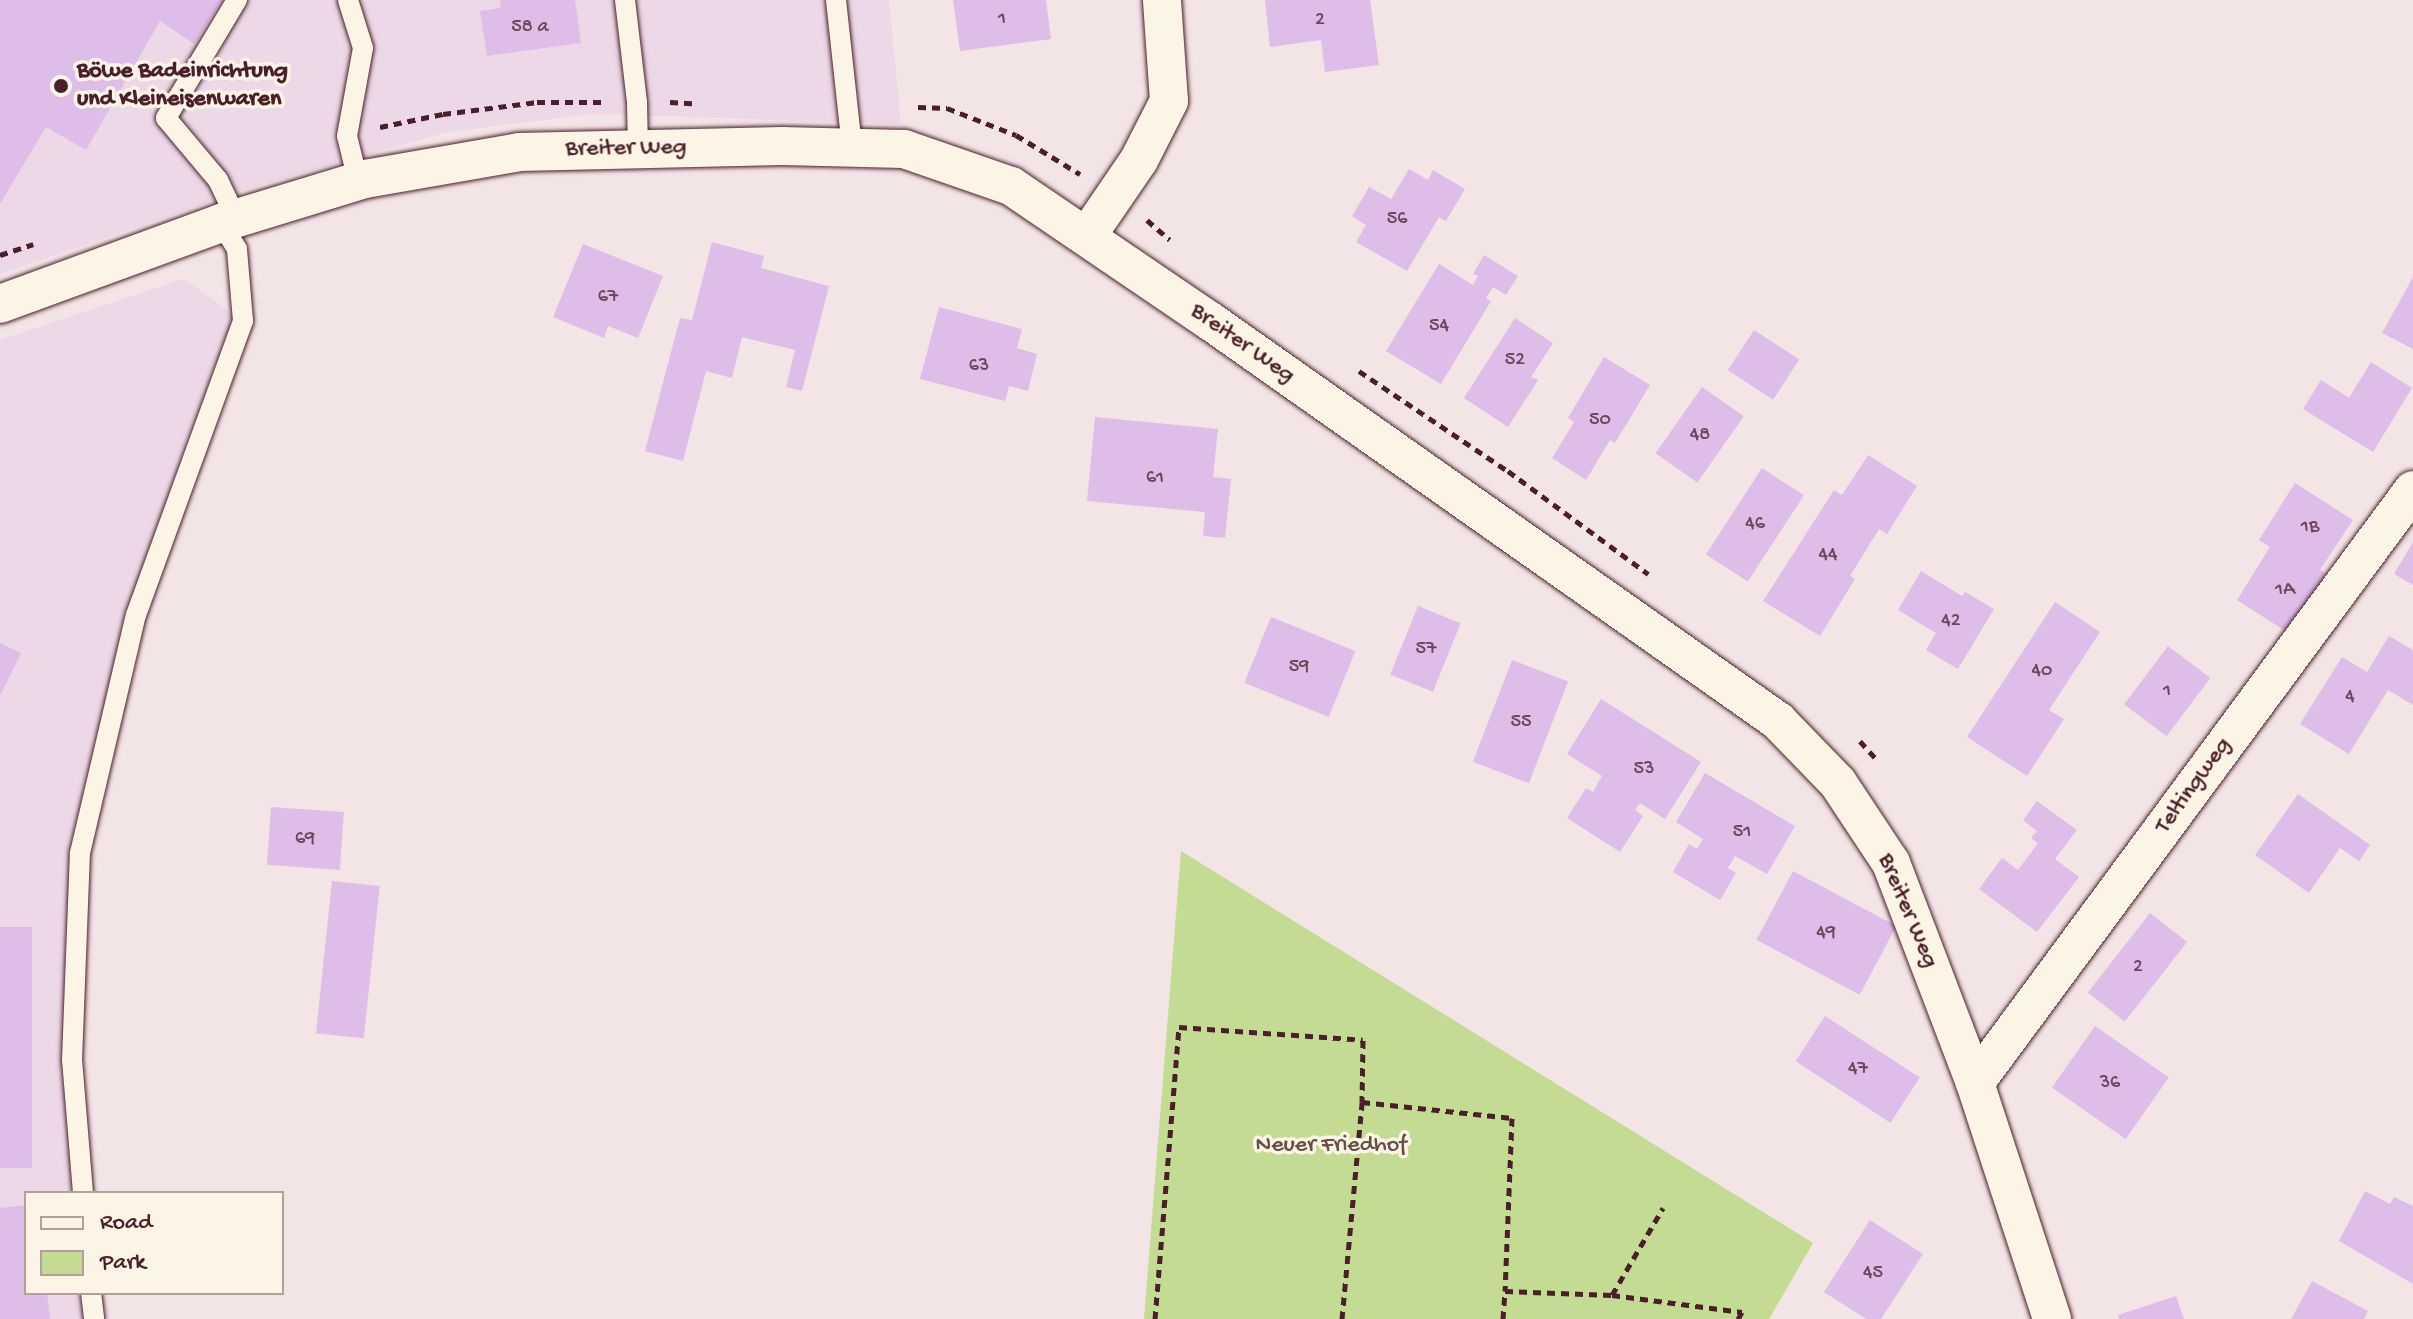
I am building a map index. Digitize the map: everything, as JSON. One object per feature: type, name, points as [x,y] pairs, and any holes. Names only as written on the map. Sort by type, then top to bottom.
[{"type":"street","points":[[1087,236],[1139,160],[1169,101],[1162,0]]},
{"type":"street","name":"Breiter Weg","points":[[5,295],[358,181],[519,152],[638,148],[904,149],[1011,186],[1087,236],[1778,721],[1838,783],[1891,863],[1975,1083],[2052,1319]]},
{"type":"street","name":"Teltingweg","points":[[1975,1083],[2413,490]]},
{"type":"lane","points":[[83,1191],[72,1060],[80,853],[136,615],[243,321],[237,249],[218,180],[166,118],[237,0]]},
{"type":"lane","points":[[348,0],[363,48],[347,136],[358,181]]},
{"type":"lane","points":[[625,0],[637,102],[638,148]]},
{"type":"lane","points":[[836,0],[852,148]]},
{"type":"lane","points":[[91,1295],[94,1319]]},
{"type":"path","points":[[347,136],[443,114],[537,102],[698,103]]},
{"type":"path","points":[[848,105],[947,108],[1016,135],[1116,194],[1179,247]]},
{"type":"path","points":[[0,255],[44,240]]},
{"type":"path","points":[[1348,363],[1508,471],[1649,575]]},
{"type":"path","points":[[1852,733],[1880,765]]},
{"type":"path","points":[[1155,1319],[1179,1027],[1363,1040],[1362,1102],[1342,1319]]},
{"type":"path","points":[[1362,1102],[1512,1118],[1503,1319]]},
{"type":"path","points":[[1612,1295],[1663,1208]]},
{"type":"path","points":[[1505,1291],[1612,1295],[1742,1312],[1738,1319]]},
{"type":"shaded area","points":[[0,0],[889,0],[901,124],[592,114],[447,132],[247,189],[0,274]]},
{"type":"shaded area","points":[[184,279],[243,321],[132,608],[80,853],[83,1191],[24,1191],[24,1295],[91,1295],[94,1319],[0,1319],[0,340]]},
{"type":"green space","name":"Neuer Friedhof","points":[[1181,851],[1813,1243],[1769,1319],[1144,1319]]},
{"type":"building","name":"Böwe Badeinrichtung und Kleineisenwaren","points":[[0,0],[222,0],[194,44],[160,21],[86,150],[46,127],[0,204]]},
{"type":"building","points":[[500,0],[575,0],[581,43],[487,56],[480,11],[501,8]]},
{"type":"building","points":[[953,0],[1046,0],[1051,39],[960,51]]},
{"type":"building","points":[[1265,0],[1370,0],[1379,65],[1325,72],[1321,40],[1270,47]]},
{"type":"building","points":[[1409,169],[1428,180],[1433,170],[1465,189],[1446,221],[1439,217],[1407,271],[1356,242],[1366,225],[1352,216],[1369,187],[1391,199]]},
{"type":"building","points":[[712,242],[764,256],[761,268],[829,286],[802,391],[786,387],[795,350],[742,337],[732,378],[706,371],[683,461],[645,451],[680,318],[692,320]]},
{"type":"building","points":[[583,244],[663,276],[638,338],[608,326],[604,338],[553,317]]},
{"type":"building","points":[[1484,255],[1518,276],[1506,295],[1493,287],[1486,298],[1491,301],[1441,384],[1386,351],[1439,264],[1473,285],[1478,276],[1473,274]]},
{"type":"building","points":[[2413,277],[2413,349],[2382,333]]},
{"type":"building","points":[[939,307],[1022,329],[1017,348],[1037,354],[1028,391],[1009,386],[1005,401],[920,379]]},
{"type":"building","points":[[1515,318],[1553,343],[1531,377],[1538,380],[1508,427],[1464,398]]},
{"type":"building","points":[[1754,330],[1799,359],[1773,400],[1728,370]]},
{"type":"building","points":[[1604,357],[1650,385],[1615,443],[1610,440],[1586,480],[1552,458],[1574,422],[1568,418]]},
{"type":"building","points":[[2371,362],[2412,388],[2373,452],[2303,409],[2321,380],[2349,398]]},
{"type":"building","points":[[1702,387],[1744,416],[1697,483],[1656,453]]},
{"type":"building","points":[[1095,417],[1218,429],[1213,477],[1231,479],[1225,538],[1203,536],[1205,512],[1087,501]]},
{"type":"building","points":[[1868,455],[1917,486],[1887,534],[1879,529],[1850,576],[1855,579],[1820,636],[1763,601],[1834,490],[1842,495]]},
{"type":"building","points":[[1762,468],[1804,495],[1748,582],[1706,554]]},
{"type":"building","points":[[2295,483],[2353,520],[2320,570],[2334,578],[2296,638],[2237,600],[2270,547],[2259,540]]},
{"type":"building","points":[[2413,542],[2413,585],[2394,574]]},
{"type":"building","points":[[1921,571],[1962,596],[1965,592],[1994,609],[1958,669],[1926,650],[1936,633],[1898,610]]},
{"type":"building","points":[[2055,602],[2100,632],[2049,710],[2064,719],[2027,776],[1967,737]]},
{"type":"building","points":[[1418,606],[1461,623],[1433,692],[1390,675]]},
{"type":"building","points":[[1271,617],[1355,651],[1329,717],[1244,683]]},
{"type":"building","points":[[2389,636],[2413,650],[2413,705],[2388,690],[2349,754],[2300,724],[2342,657],[2367,672]]},
{"type":"building","points":[[0,643],[21,653],[0,696]]},
{"type":"building","points":[[2168,646],[2210,678],[2166,736],[2124,704]]},
{"type":"building","points":[[1512,660],[1568,682],[1529,783],[1473,762]]},
{"type":"building","points":[[1601,699],[1701,762],[1665,819],[1640,803],[1635,810],[1643,816],[1620,852],[1567,818],[1586,788],[1593,792],[1602,776],[1567,754]]},
{"type":"building","points":[[1705,773],[1795,826],[1767,874],[1735,856],[1728,868],[1736,873],[1720,900],[1673,872],[1689,844],[1697,849],[1703,839],[1676,822]]},
{"type":"building","points":[[2298,794],[2370,845],[2359,861],[2340,848],[2309,893],[2255,855]]},
{"type":"building","points":[[2037,801],[2077,830],[2055,859],[2079,877],[2037,932],[1979,889],[2002,858],[2018,870],[2038,843],[2031,838],[2037,831],[2023,820]]},
{"type":"building","points":[[271,807],[344,812],[340,870],[267,865]]},
{"type":"building","points":[[1793,871],[1896,926],[1860,995],[1756,940]]},
{"type":"building","points":[[332,881],[380,886],[364,1038],[316,1033]]},
{"type":"building","points":[[2150,913],[2187,942],[2125,1022],[2088,993]]},
{"type":"building","points":[[0,927],[32,927],[32,1168],[0,1168]]},
{"type":"building","points":[[1825,1016],[1920,1078],[1890,1123],[1796,1061]]},
{"type":"building","points":[[2095,1026],[2169,1078],[2126,1139],[2052,1087]]},
{"type":"building","points":[[2365,1191],[2390,1204],[2394,1197],[2413,1206],[2413,1284],[2339,1241]]},
{"type":"building","points":[[24,1205],[24,1295],[47,1295],[50,1319],[0,1319],[0,1208]]},
{"type":"building","points":[[1870,1220],[1923,1254],[1881,1319],[1866,1319],[1824,1292]]},
{"type":"building","points":[[2312,1281],[2368,1311],[2364,1319],[2291,1319]]},
{"type":"building","points":[[2176,1296],[2184,1319],[2119,1319],[2118,1315]]},
{"type":"place","name":"Böwe Badeinrichtung und Kleineisenwaren","points":[[61,86]]}]
